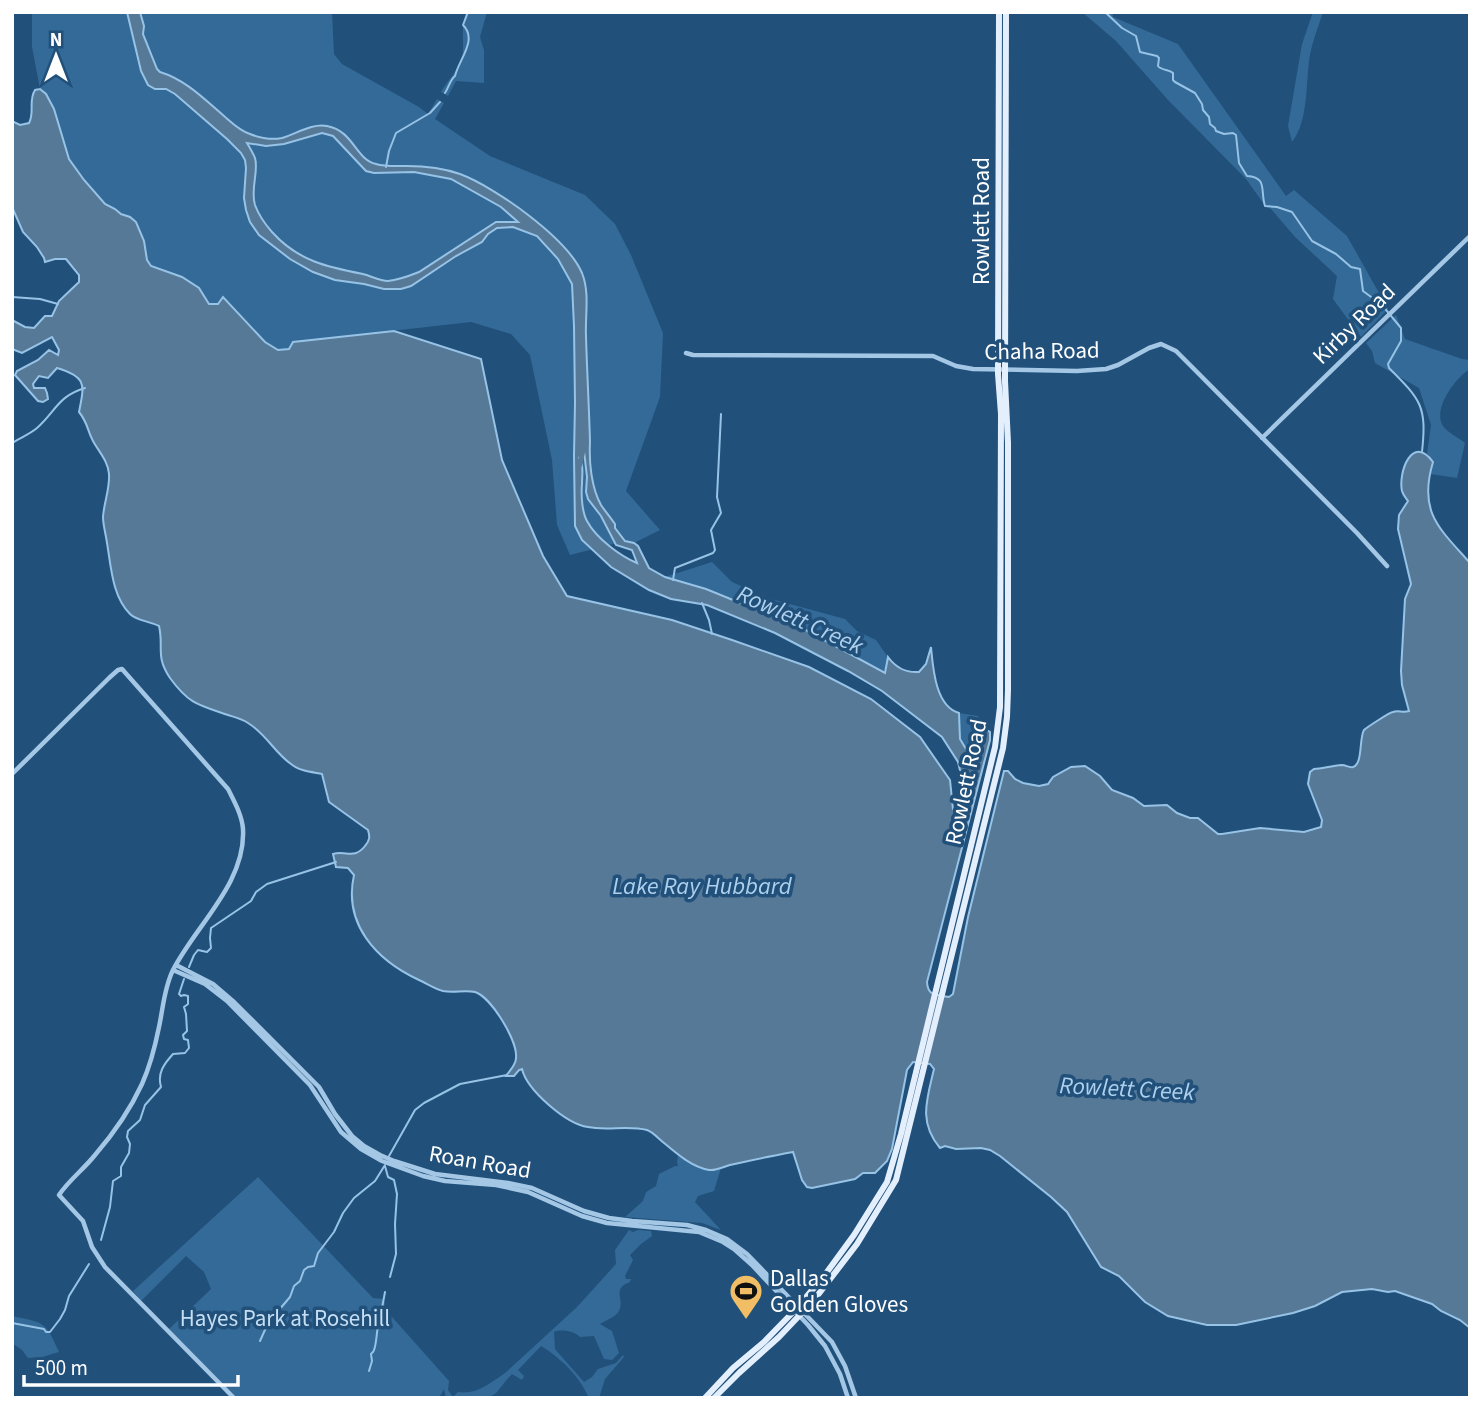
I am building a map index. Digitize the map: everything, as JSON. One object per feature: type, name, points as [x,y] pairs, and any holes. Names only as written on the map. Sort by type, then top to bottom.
[{"type":"main road","name":"Rowlett Road","points":[[999,12],[998,300],[1002,370]]},
{"type":"main road","name":"Rowlett Road","points":[[711,1396],[776,1335],[848,1257],[880,1208],[893,1178],[939,996],[998,729],[1001,414],[1006,324],[1006,12]]},
{"type":"main road","points":[[998,300],[1001,304],[1001,322],[1006,324]]},
{"type":"street","name":"Kirby Road","points":[[1262,438],[1470,236]]},
{"type":"street","name":"Chaha Road","points":[[685,353],[933,356],[964,368],[1106,369],[1161,344],[1177,351],[1387,566]]},
{"type":"street","points":[[12,774],[120,669],[228,789],[235,803],[243,827],[238,866],[232,880],[175,967],[165,995],[151,1057],[134,1100],[109,1138],[59,1195],[83,1221],[92,1247],[105,1267],[234,1398]]},
{"type":"street","name":"Roan Road","points":[[175,967],[226,1000],[310,1085],[341,1132],[373,1156],[410,1172],[435,1179],[528,1192],[582,1216],[607,1223],[633,1227],[706,1230],[737,1245],[826,1336],[845,1366],[856,1398]]},
{"type":"street","name":"Roan Road","points":[[799,1311],[829,1353],[848,1398]]},
{"type":"green space","points":[[32,12],[332,12],[334,54],[342,64],[428,114],[437,99],[444,103],[435,119],[490,156],[585,195],[615,224],[631,255],[663,333],[660,397],[626,491],[660,530],[634,543],[625,541],[570,555],[557,525],[552,460],[530,355],[511,334],[471,322],[293,342],[289,349],[278,350],[265,342],[224,298],[218,304],[209,304],[182,277],[151,266],[147,260],[144,241],[130,217],[105,204],[68,155],[55,111],[40,89],[32,47]]},
{"type":"green space","points":[[466,12],[487,12],[480,37],[484,50],[484,83],[456,81],[448,96],[441,92],[462,58]]},
{"type":"green space","points":[[1082,12],[1112,12],[1113,17],[1178,44],[1286,196],[1294,190],[1347,236],[1388,309],[1361,337],[1333,299],[1337,276],[1266,207],[1246,179],[1168,100],[1116,41]]},
{"type":"green space","points":[[1313,12],[1323,12],[1310,55],[1304,114],[1292,142],[1288,126],[1302,44]]},
{"type":"green space","points":[[1396,315],[1405,339],[1470,360],[1470,369],[1447,394],[1440,419],[1450,433],[1465,443],[1457,478],[1430,474],[1433,462],[1427,454],[1431,425],[1419,388],[1375,363],[1372,351],[1366,343]]},
{"type":"green space","points":[[712,562],[732,582],[768,598],[845,619],[857,631],[876,640],[888,657],[886,673],[804,629],[665,577]]},
{"type":"green space","points":[[959,713],[978,716],[987,730],[973,759],[960,739]]},
{"type":"green space","points":[[678,1155],[704,1168],[721,1168],[714,1191],[698,1196],[695,1202],[721,1230],[702,1223],[625,1217],[643,1201],[646,1192],[656,1186],[659,1174],[678,1166]]},
{"type":"green space","name":"Hayes Park at Rosehill","points":[[258,1177],[373,1298],[383,1299],[384,1308],[449,1381],[448,1390],[453,1397],[458,1392],[471,1392],[483,1387],[505,1373],[577,1307],[616,1264],[615,1250],[629,1230],[651,1231],[652,1236],[630,1255],[633,1260],[625,1276],[626,1279],[631,1279],[621,1288],[619,1311],[600,1324],[612,1331],[619,1353],[612,1360],[604,1359],[594,1336],[580,1337],[568,1331],[554,1332],[555,1349],[584,1382],[598,1369],[616,1363],[623,1355],[624,1357],[605,1379],[599,1398],[589,1398],[569,1369],[541,1346],[518,1370],[524,1376],[522,1380],[512,1374],[497,1392],[487,1397],[446,1398],[444,1389],[439,1398],[237,1398],[169,1329],[211,1289],[204,1272],[186,1256],[141,1301],[133,1291]]},
{"type":"green space","points":[[12,1316],[43,1325],[59,1352],[28,1358],[12,1343]]},
{"type":"water","name":"Lake Ray Hubbard","points":[[127,12],[140,12],[143,34],[157,69],[186,85],[243,131],[262,138],[278,139],[310,127],[327,126],[343,133],[369,161],[384,166],[434,168],[460,174],[492,190],[528,215],[562,245],[582,273],[587,296],[586,336],[593,482],[601,505],[615,528],[625,541],[638,546],[649,568],[665,577],[706,589],[804,629],[885,673],[888,657],[902,669],[919,672],[926,664],[931,647],[934,675],[940,694],[951,709],[959,713],[960,739],[972,759],[987,730],[990,732],[927,982],[929,990],[934,994],[949,997],[953,994],[968,917],[1004,771],[1008,771],[1023,783],[1039,786],[1048,784],[1053,777],[1071,767],[1085,766],[1100,776],[1112,790],[1133,798],[1144,806],[1167,805],[1177,813],[1198,818],[1218,834],[1260,828],[1304,832],[1321,827],[1322,820],[1308,784],[1310,772],[1338,765],[1353,767],[1360,756],[1364,730],[1391,713],[1409,711],[1401,671],[1405,599],[1411,584],[1398,529],[1399,515],[1408,501],[1401,483],[1405,466],[1413,454],[1425,454],[1433,462],[1428,494],[1434,518],[1470,563],[1470,1328],[1432,1304],[1395,1291],[1372,1289],[1342,1292],[1315,1306],[1293,1313],[1236,1325],[1207,1325],[1168,1316],[1145,1302],[1119,1276],[1101,1267],[1067,1212],[1000,1156],[981,1148],[940,1148],[933,1138],[927,1119],[927,1100],[934,1069],[930,1064],[913,1062],[907,1070],[892,1149],[887,1161],[875,1173],[863,1173],[855,1179],[812,1188],[807,1187],[802,1180],[793,1152],[709,1170],[685,1160],[647,1130],[579,1125],[539,1096],[522,1069],[514,1076],[506,1076],[516,1058],[513,1041],[488,1002],[475,992],[447,992],[403,972],[377,951],[358,924],[353,909],[354,875],[348,868],[336,867],[333,854],[357,853],[369,840],[368,830],[329,802],[322,774],[294,766],[248,723],[201,706],[183,693],[165,670],[161,657],[159,626],[133,616],[119,599],[113,580],[103,520],[109,474],[79,412],[82,384],[74,375],[57,368],[48,378],[39,376],[33,384],[34,388],[45,388],[48,399],[43,402],[38,401],[15,375],[49,350],[58,355],[59,350],[52,337],[22,353],[12,349],[12,320],[25,327],[34,328],[45,316],[52,316],[59,301],[79,282],[79,275],[66,259],[45,262],[37,247],[23,232],[12,207],[12,121],[20,125],[29,123],[35,90],[40,89],[46,94],[54,109],[69,159],[84,180],[105,204],[136,222],[151,266],[182,277],[199,288],[209,304],[218,304],[223,297],[265,342],[278,350],[289,349],[293,342],[394,331],[481,359],[502,460],[543,556],[567,596],[672,620],[732,640],[809,667],[871,699],[920,737],[950,780],[954,819],[961,807],[964,787],[958,762],[942,737],[882,691],[775,633],[707,605],[671,599],[649,590],[611,567],[582,540],[575,526],[572,284],[558,259],[537,236],[513,227],[497,228],[482,242],[411,286],[401,289],[384,289],[335,280],[313,272],[290,259],[259,235],[250,222],[244,198],[245,160],[241,153],[175,94],[148,85],[141,71]],"holes":[[[322,133],[333,136],[366,171],[414,172],[451,179],[501,207],[518,222],[496,222],[419,272],[396,280],[382,280],[314,261],[282,242],[260,216],[254,199],[255,158],[247,143],[266,146],[284,144]],[[584,451],[588,499],[601,516],[616,545],[632,550],[637,563],[609,546],[587,521],[582,503],[582,467],[579,458]]]},
{"type":"waterway","points":[[445,93],[468,43],[469,37],[463,25],[468,12]]},
{"type":"waterway","points":[[1105,12],[1122,28],[1136,36],[1140,52],[1157,56],[1161,69],[1173,73],[1175,82],[1195,93],[1216,131],[1236,135],[1239,163],[1247,176],[1261,182],[1265,206],[1292,212],[1312,241],[1336,254],[1351,267],[1360,269],[1363,291],[1382,305],[1401,328],[1401,341],[1388,364],[1419,405],[1423,424],[1422,452]]},
{"type":"waterway","points":[[386,167],[396,133],[430,113],[440,102]]},
{"type":"waterway","points":[[12,297],[40,299],[58,304]]},
{"type":"waterway","points":[[12,443],[37,428],[69,395],[85,388]]},
{"type":"waterway","points":[[673,580],[675,568],[715,550],[711,530],[721,513],[717,497],[721,414]]},
{"type":"waterway","name":"Rowlett Creek","points":[[579,467],[584,446]]},
{"type":"waterway","points":[[702,603],[712,634]]},
{"type":"waterway","points":[[189,967],[198,950],[207,952],[211,948],[211,928],[251,901],[256,892],[267,884],[336,862]]},
{"type":"waterway","points":[[101,1240],[110,1207],[113,1181],[121,1176],[121,1167],[129,1153],[128,1131],[140,1120],[145,1105],[161,1087],[161,1073],[167,1061],[173,1054],[185,1053],[189,1048],[188,1040],[184,1039],[183,1035],[187,1031],[184,1007],[188,1004],[188,996],[179,994],[184,979]]},
{"type":"waterway","points":[[389,1156],[415,1110],[424,1103],[460,1084],[507,1075]]},
{"type":"waterway","points":[[260,1341],[268,1323],[290,1297],[304,1270],[314,1266],[318,1253],[334,1232],[343,1213],[354,1198],[375,1181],[385,1165]]},
{"type":"waterway","points":[[385,1166],[388,1177],[394,1180],[397,1194],[396,1254],[390,1277]]},
{"type":"waterway","points":[[12,1323],[50,1332],[60,1319],[69,1296],[89,1264]]},
{"type":"waterway","points":[[369,1371],[371,1354],[376,1343],[378,1313],[382,1308],[385,1292]]},
{"type":"place","name":"Dallas Golden Gloves","points":[[746,1321]]}]
